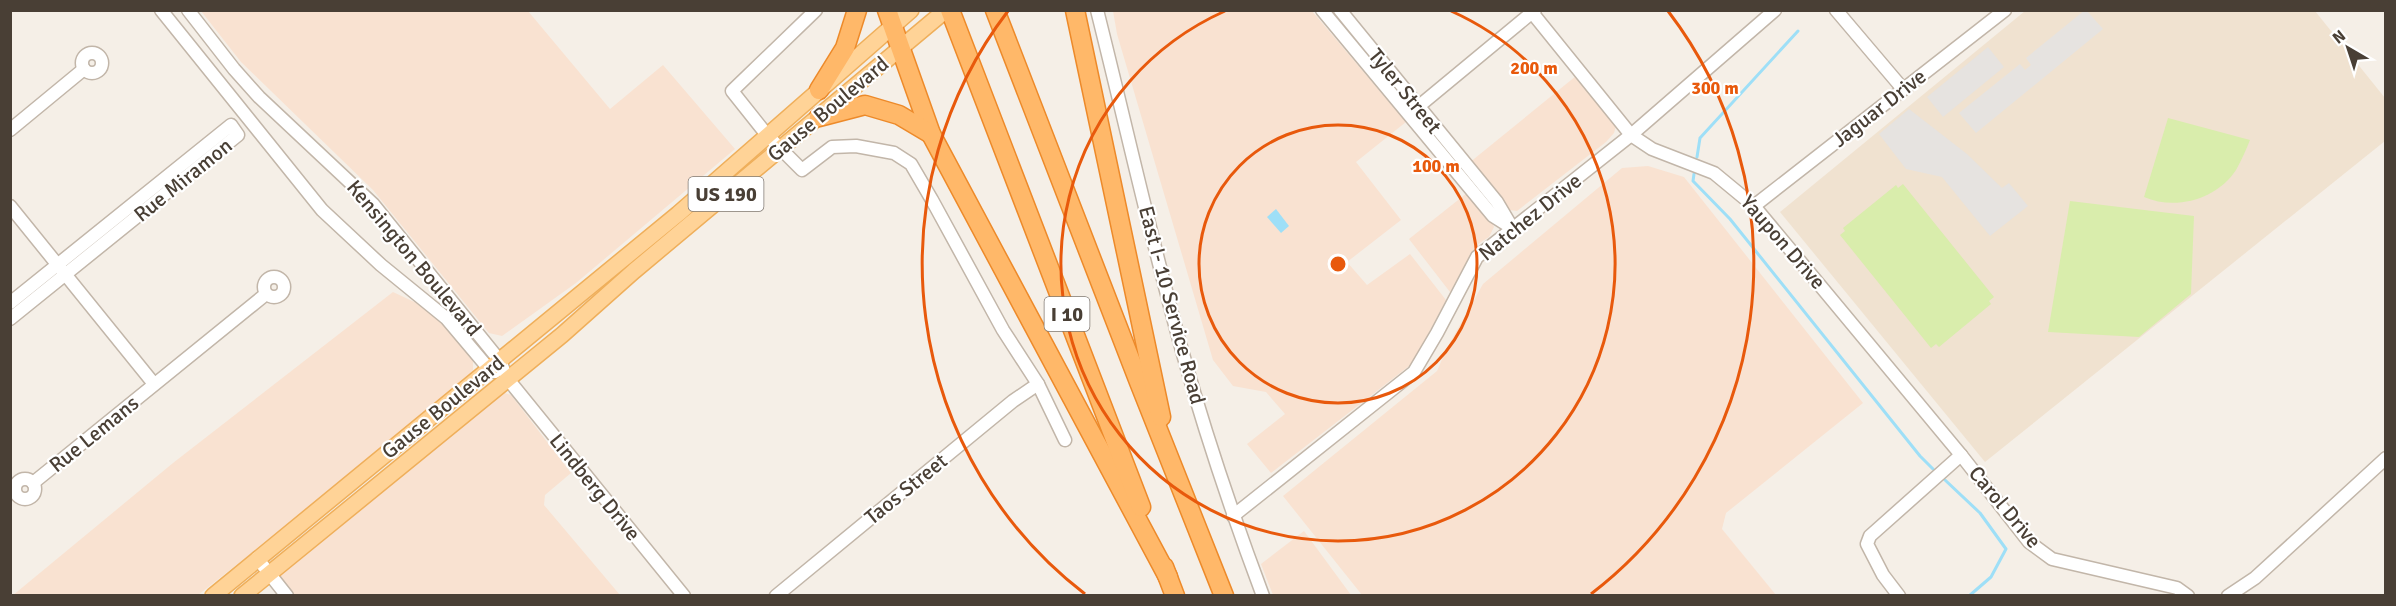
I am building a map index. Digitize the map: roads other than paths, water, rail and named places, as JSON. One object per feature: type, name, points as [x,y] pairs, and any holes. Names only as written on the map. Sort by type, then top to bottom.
[{"type":"highway","points":[[819,90],[845,48],[857,10]]},
{"type":"highway","name":"I 10","points":[[950,10],[1175,596]]},
{"type":"highway","name":"I 10","points":[[995,10],[1224,596]]},
{"type":"highway","points":[[1067,10],[1082,43]]},
{"type":"highway","points":[[1075,10],[1171,464]]},
{"type":"highway","points":[[891,18],[931,134],[1168,577]]},
{"type":"highway","points":[[819,117],[865,105],[899,116],[931,134]]},
{"type":"main road","name":"Gause Boulevard","points":[[213,596],[673,218],[819,90],[891,18],[911,10]]},
{"type":"main road","name":"Gause Boulevard","points":[[242,596],[562,335],[946,10]]},
{"type":"street","name":"Kensington Boulevard","points":[[161,10],[322,210],[373,258],[446,318],[507,378]]},
{"type":"street","name":"Kensington Boulevard","points":[[188,10],[234,69],[260,97],[373,204],[494,365]]},
{"type":"street","points":[[816,10],[732,91],[767,135],[802,170],[832,147],[856,146],[894,153],[910,164],[1003,330],[1038,384],[1065,440]]},
{"type":"street","name":"East I- 10 Service Road","points":[[1097,10],[1159,266],[1195,396],[1233,516],[1263,596]]},
{"type":"street","name":"Tyler Street","points":[[1322,10],[1414,111]]},
{"type":"street","name":"Tyler Street","points":[[1340,10],[1493,216],[1512,228]]},
{"type":"street","name":"Natchez Drive","points":[[1233,516],[1414,372],[1477,257],[1631,135],[1775,10]]},
{"type":"street","points":[[1836,10],[1903,89]]},
{"type":"street","name":"Jaguar Drive","points":[[1754,206],[2005,10]]},
{"type":"street","points":[[1414,111],[1533,11]]},
{"type":"street","name":"Yaupon Drive","points":[[1533,11],[1631,135],[1652,149],[1714,173],[1754,206],[1961,455]]},
{"type":"street","points":[[10,130],[84,69]]},
{"type":"street","name":"Rue Miramon","points":[[10,303],[62,270],[238,135],[231,125],[62,270],[10,319]]},
{"type":"street","name":"Rue Lemans","points":[[10,206],[154,384]]},
{"type":"street","points":[[673,218],[684,230]]},
{"type":"street","name":"Rue Lemans","points":[[33,483],[266,294]]},
{"type":"street","name":"Lindberg Drive","points":[[507,378],[684,596]]},
{"type":"street","name":"Taos Street","points":[[776,596],[1012,401],[1038,384]]},
{"type":"street","points":[[1899,596],[1882,575],[1867,544],[1870,536],[1961,455]]},
{"type":"street","name":"Carol Drive","points":[[1961,455],[2029,542],[2052,559],[2177,588],[2188,596]]},
{"type":"street","points":[[2228,596],[2254,578],[2385,458]]},
{"type":"street","points":[[257,558],[287,596]]},
{"type":"water","points":[[1276,209],[1289,226],[1281,233],[1267,217]]},
{"type":"waterway","points":[[1697,157],[1700,138],[1798,31]]},
{"type":"waterway","points":[[1694,174],[1693,181],[1730,219],[1920,456],[1933,469]]},
{"type":"waterway","points":[[1945,480],[1980,513],[2006,549],[1991,577],[1969,596]]}]
